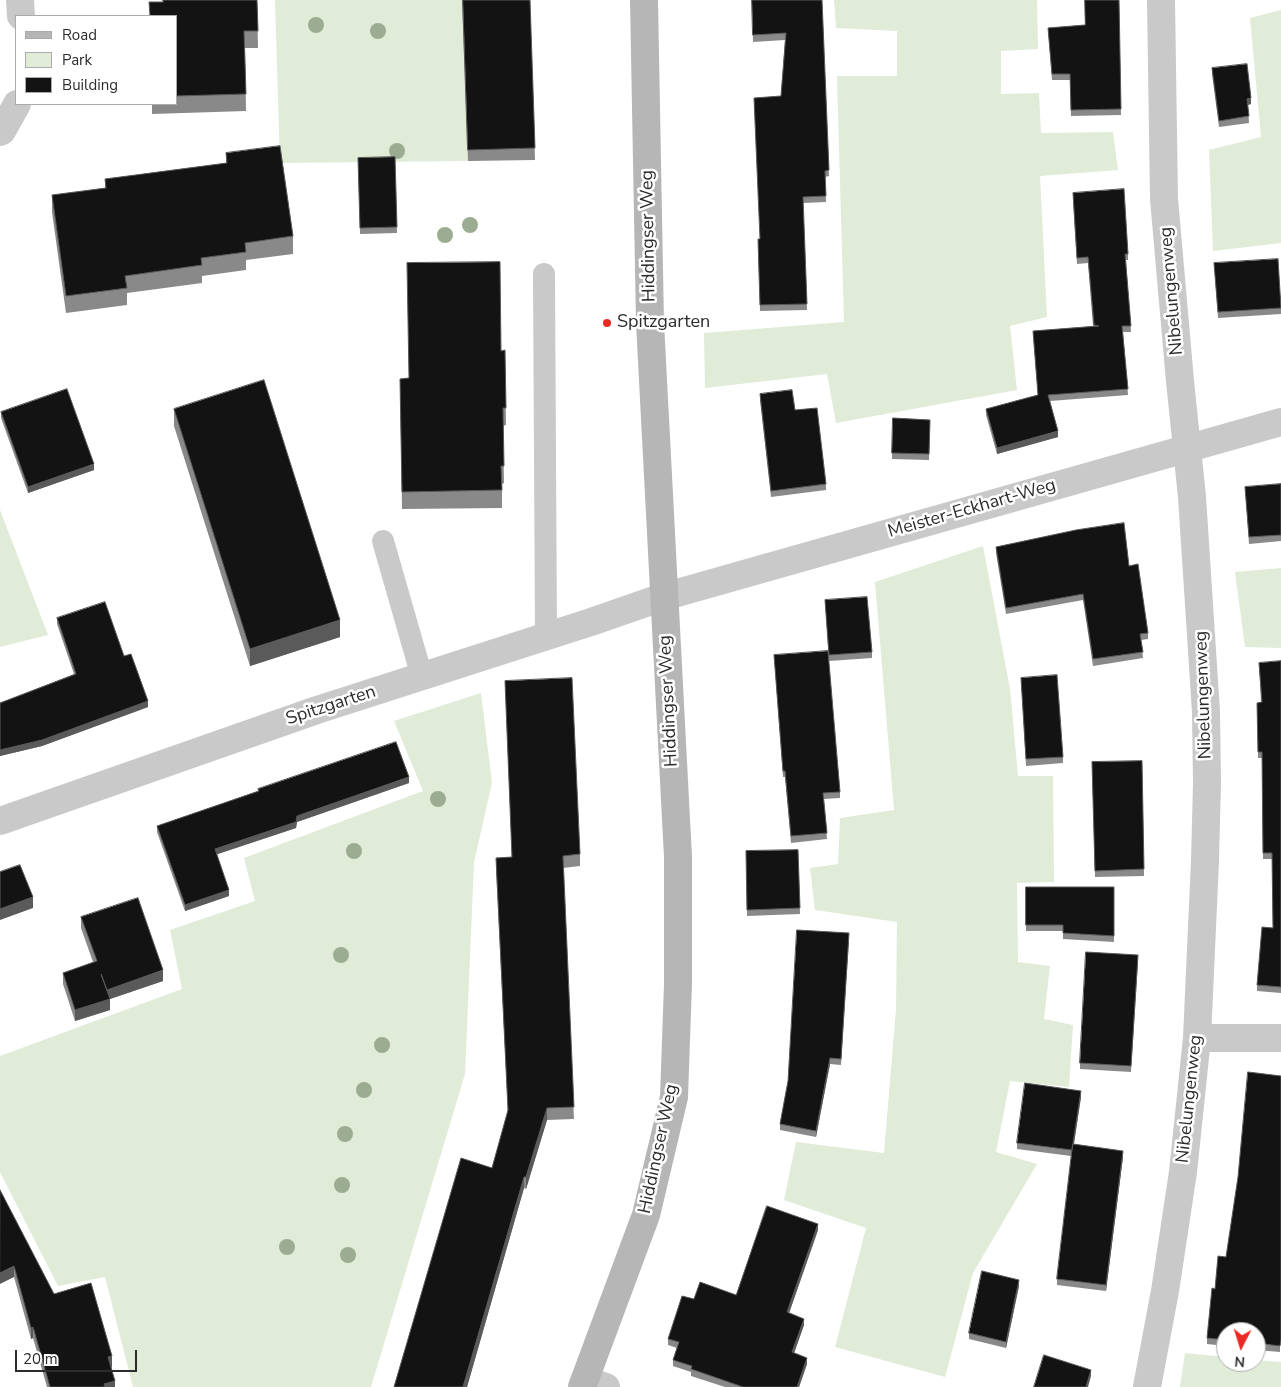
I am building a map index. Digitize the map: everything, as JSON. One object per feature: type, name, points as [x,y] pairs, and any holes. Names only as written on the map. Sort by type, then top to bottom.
[{"type":"main road","name":"Hiddingser Weg","points":[[591,1385],[646,1215],[674,1097],[678,984],[678,857],[650,323],[644,0]]},
{"type":"street","points":[[20,0],[21,15]]},
{"type":"street","name":"Nibelungenweg","points":[[1147,1387],[1165,1291],[1183,1172],[1197,1038],[1205,861],[1206,712],[1187,449],[1164,199],[1161,0]]},
{"type":"street","points":[[1,132],[16,105]]},
{"type":"street","name":"Meister-Eckhart-Weg","points":[[663,597],[1281,422]]},
{"type":"street","name":"Spitzgarten","points":[[0,822],[317,710],[546,637],[663,597]]},
{"type":"street","points":[[1197,1038],[1281,1038]]},
{"type":"lane","points":[[544,274],[546,637]]},
{"type":"lane","points":[[383,542],[422,677]]},
{"type":"green space","points":[[275,0],[462,0],[468,161],[280,163]]},
{"type":"green space","points":[[834,0],[1037,0],[1038,49],[1001,51],[1001,94],[1039,93],[1041,133],[1113,132],[1118,170],[1040,176],[1047,317],[1010,326],[1017,390],[836,423],[827,374],[705,388],[704,333],[844,322],[837,76],[897,76],[897,31],[836,28]]},
{"type":"green space","points":[[1281,10],[1281,243],[1213,251],[1209,150],[1261,137],[1250,18]]},
{"type":"green space","points":[[0,510],[48,635],[0,647]]},
{"type":"green space","points":[[983,546],[1010,689],[1018,776],[1053,776],[1054,882],[1017,883],[1018,962],[1050,966],[1044,1019],[1073,1025],[1069,1087],[1010,1081],[996,1152],[1037,1164],[973,1273],[945,1377],[835,1347],[866,1228],[784,1200],[796,1142],[884,1153],[896,1009],[897,922],[815,910],[810,868],[838,864],[840,818],[894,810],[875,582]]},
{"type":"green space","points":[[1281,568],[1281,648],[1245,647],[1235,572]]},
{"type":"green space","points":[[481,693],[492,783],[474,862],[465,1074],[371,1387],[133,1387],[105,1277],[58,1286],[0,1172],[0,1056],[182,989],[170,930],[255,901],[244,858],[423,791],[394,721]]},
{"type":"green space","points":[[1185,1353],[1216,1356],[1216,1372],[1266,1372],[1266,1361],[1281,1362],[1281,1387],[1180,1387]]},
{"type":"building","points":[[163,0],[257,0],[258,31],[244,31],[246,94],[178,96],[178,15],[150,15],[149,2],[163,2]]},
{"type":"building","points":[[463,0],[530,0],[535,148],[468,150]]},
{"type":"building","points":[[752,0],[822,0],[829,170],[825,171],[826,196],[803,197],[807,304],[760,305],[758,239],[760,239],[754,98],[781,96],[786,33],[753,35]]},
{"type":"building","points":[[1085,0],[1119,0],[1121,109],[1071,110],[1070,74],[1052,74],[1048,28],[1085,25]]},
{"type":"building","points":[[1247,64],[1251,98],[1247,99],[1249,116],[1219,121],[1212,68]]},
{"type":"building","points":[[280,146],[293,236],[245,243],[246,252],[201,258],[202,265],[125,276],[127,288],[66,296],[52,195],[106,188],[105,179],[227,163],[226,153]]},
{"type":"building","points":[[395,157],[397,227],[360,228],[358,158]]},
{"type":"building","points":[[1124,189],[1128,254],[1125,254],[1131,326],[1122,326],[1128,389],[1048,395],[1058,431],[997,448],[986,409],[1038,395],[1033,331],[1099,326],[1094,325],[1088,257],[1077,258],[1073,193]]},
{"type":"building","points":[[1278,259],[1281,308],[1218,312],[1214,263]]},
{"type":"building","points":[[500,262],[501,351],[505,350],[506,408],[503,408],[504,466],[501,466],[502,490],[402,492],[400,379],[409,378],[407,263]]},
{"type":"building","points":[[264,380],[340,620],[250,649],[174,409]]},
{"type":"building","points":[[67,389],[94,464],[28,487],[1,412]]},
{"type":"building","points":[[792,390],[795,410],[817,408],[826,484],[771,491],[760,394]]},
{"type":"building","points":[[893,418],[930,420],[929,454],[892,453]]},
{"type":"building","points":[[1281,484],[1281,535],[1249,537],[1245,487]]},
{"type":"building","points":[[1124,523],[1129,566],[1138,564],[1148,633],[1140,634],[1143,652],[1093,659],[1083,594],[1006,608],[996,547],[1076,530]]},
{"type":"building","points":[[867,597],[872,652],[829,655],[825,600]]},
{"type":"building","points":[[105,602],[124,656],[131,654],[148,701],[42,740],[0,750],[0,703],[76,674],[57,618]]},
{"type":"building","points":[[828,651],[840,792],[823,793],[827,833],[791,836],[785,771],[783,771],[774,655]]},
{"type":"building","points":[[1281,661],[1281,987],[1257,985],[1262,927],[1273,928],[1272,853],[1263,853],[1262,752],[1258,752],[1257,703],[1262,702],[1259,663]]},
{"type":"building","points":[[1057,675],[1063,757],[1026,759],[1021,678]]},
{"type":"building","points":[[572,678],[580,854],[563,856],[574,1107],[547,1108],[526,1177],[524,1177],[463,1387],[394,1387],[461,1158],[492,1168],[508,1110],[496,858],[512,857],[505,681]]},
{"type":"building","points":[[396,742],[409,777],[297,816],[296,822],[215,849],[229,890],[185,905],[157,826]]},
{"type":"building","points":[[1142,761],[1144,869],[1095,871],[1092,762]]},
{"type":"building","points":[[798,850],[800,908],[747,910],[746,851]]},
{"type":"building","points":[[20,865],[33,897],[0,909],[0,872]]},
{"type":"building","points":[[1026,887],[1114,887],[1114,936],[1063,933],[1063,925],[1026,925]]},
{"type":"building","points":[[138,898],[163,970],[107,990],[101,974],[110,999],[75,1010],[63,973],[97,961],[81,917]]},
{"type":"building","points":[[797,930],[849,933],[841,1059],[830,1058],[816,1131],[780,1124],[788,1081]]},
{"type":"building","points":[[1086,952],[1138,955],[1131,1066],[1080,1063]]},
{"type":"building","points":[[1248,1072],[1281,1076],[1280,1346],[1266,1344],[1266,1322],[1216,1322],[1216,1339],[1207,1338],[1212,1288],[1215,1289],[1218,1256],[1226,1257],[1238,1177]]},
{"type":"building","points":[[1025,1083],[1081,1091],[1072,1150],[1017,1143]]},
{"type":"building","points":[[1073,1144],[1123,1151],[1106,1285],[1057,1279]]},
{"type":"building","points":[[0,1190],[54,1294],[91,1283],[112,1356],[108,1357],[115,1381],[104,1384],[105,1387],[50,1387],[14,1266],[0,1273]]},
{"type":"building","points":[[767,1206],[818,1224],[787,1312],[804,1319],[792,1352],[807,1358],[797,1387],[743,1387],[691,1369],[692,1366],[673,1360],[679,1342],[668,1339],[682,1296],[694,1299],[700,1282],[736,1295]]},
{"type":"building","points":[[982,1271],[1019,1280],[1006,1342],[969,1333]]},
{"type":"building","points":[[1044,1355],[1091,1370],[1086,1387],[1034,1387]]},
{"type":"place","name":"Spitzgarten","points":[[607,323]]}]
